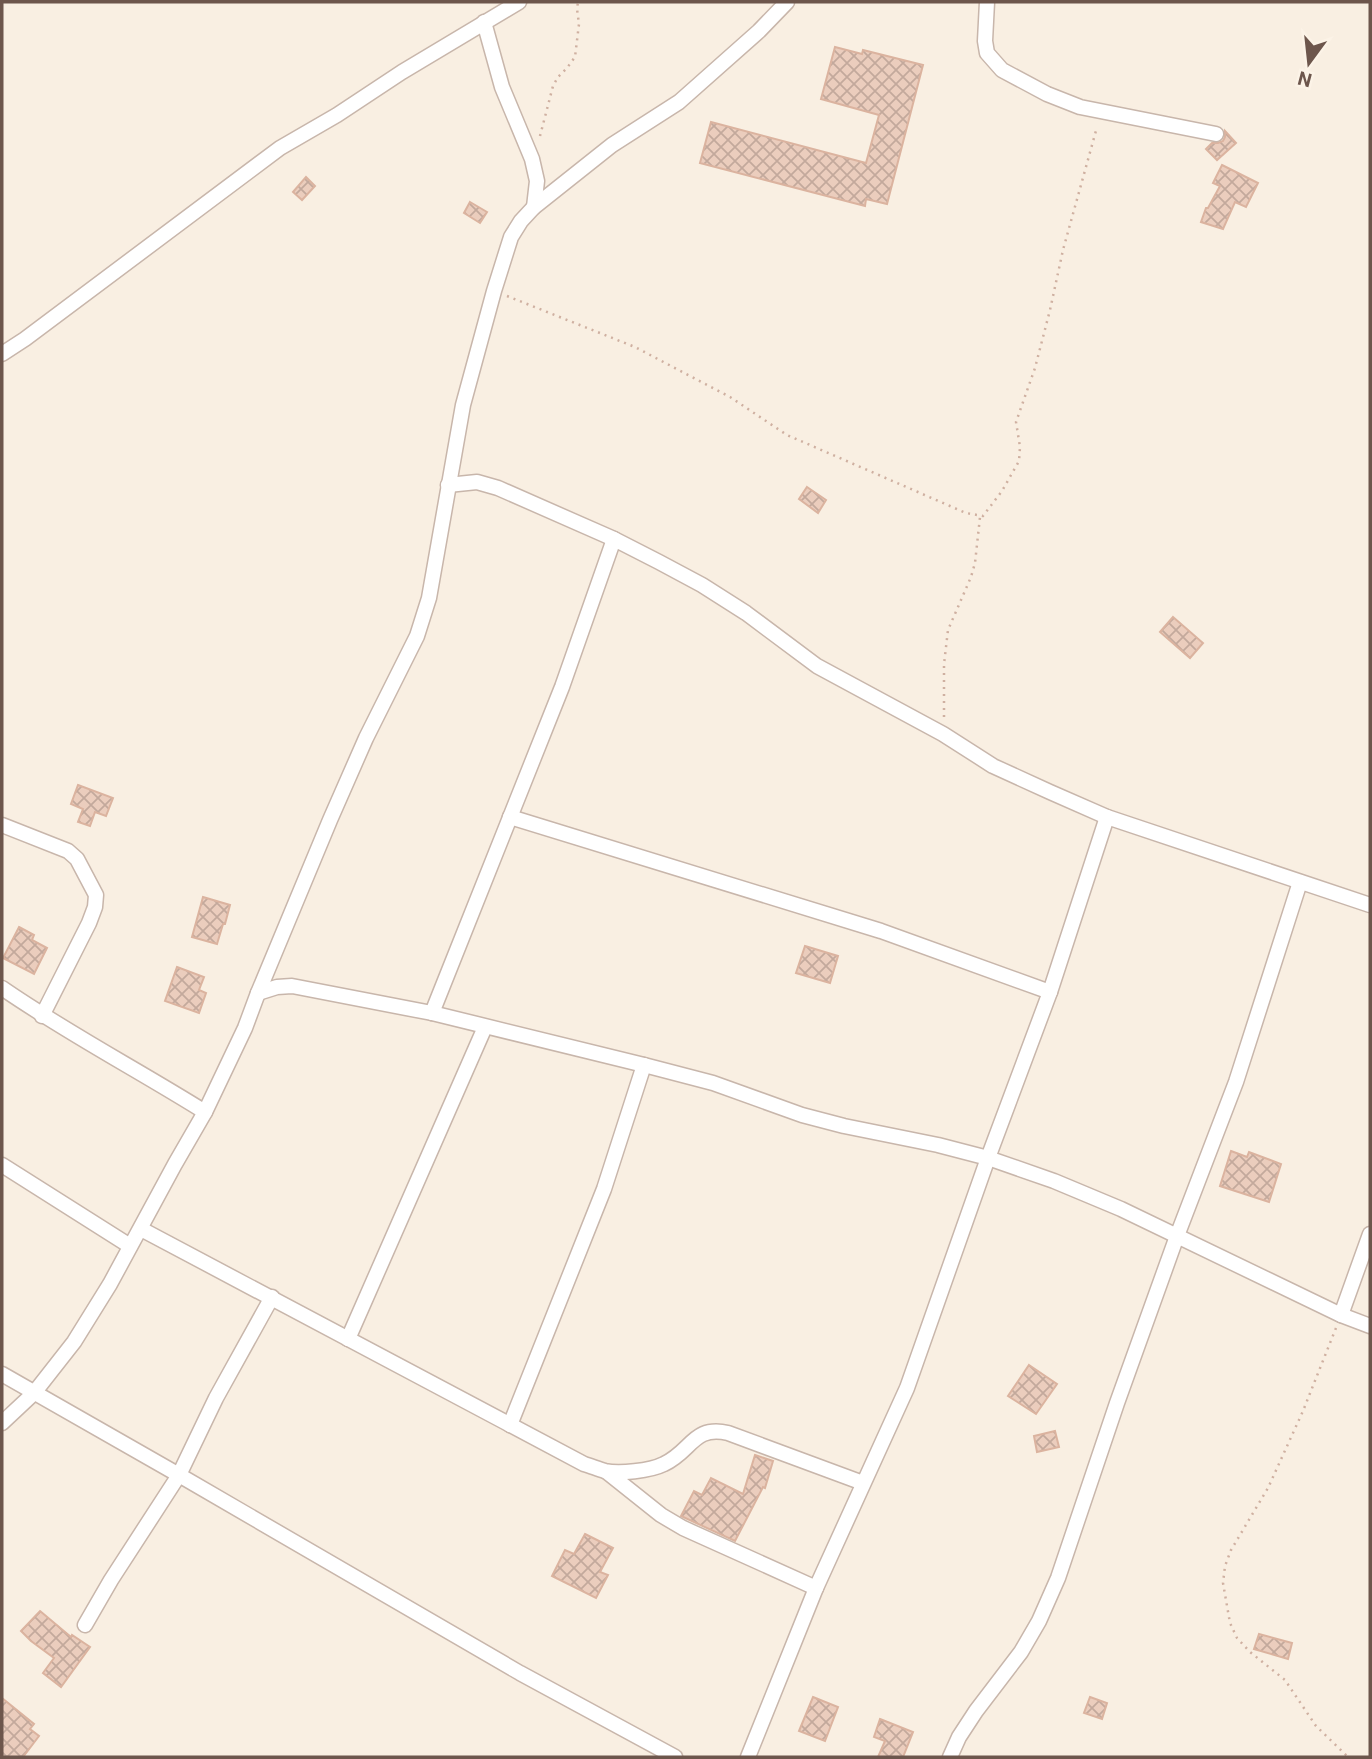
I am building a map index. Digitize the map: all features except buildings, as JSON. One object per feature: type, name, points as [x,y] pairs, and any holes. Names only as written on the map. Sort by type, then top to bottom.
[{"type":"street","points":[[2,354],[280,149],[519,2]]},
{"type":"street","points":[[2,1423],[34,1392],[74,1342],[110,1284],[205,1112],[245,1028],[366,738],[417,636],[429,598],[463,405],[511,237],[534,207],[612,145],[679,102],[759,31],[787,2]]},
{"type":"street","points":[[986,2],[987,53],[1002,70],[1080,107],[1216,134]]},
{"type":"street","points":[[484,22],[502,87],[532,159],[537,181],[534,207]]},
{"type":"street","points":[[449,485],[477,482],[498,488],[614,539],[702,585],[746,613],[817,666],[943,734],[993,766],[1107,817],[1370,905]]},
{"type":"street","points":[[432,1013],[562,687],[614,539]]},
{"type":"street","points":[[510,817],[881,931],[1050,992]]},
{"type":"street","points":[[748,1757],[816,1588],[907,1388],[1050,992],[1107,817]]},
{"type":"street","points":[[2,825],[68,851],[78,859],[96,895],[89,923],[42,1016]]},
{"type":"street","points":[[950,1757],[976,1711],[1021,1652],[1039,1621],[1053,1588],[1177,1236],[1236,1082],[1300,883]]},
{"type":"street","points":[[258,993],[292,986],[432,1013],[713,1083],[802,1115],[988,1158],[1054,1181],[1121,1209],[1341,1315],[1370,1326]]},
{"type":"street","points":[[2,988],[42,1016],[205,1112]]},
{"type":"street","points":[[348,1339],[485,1027]]},
{"type":"street","points":[[510,1425],[604,1189],[644,1065]]},
{"type":"street","points":[[2,1165],[130,1246]]},
{"type":"street","points":[[141,1228],[584,1464],[607,1472],[661,1515],[683,1528],[816,1588]]},
{"type":"street","points":[[1341,1315],[1370,1234]]},
{"type":"street","points":[[85,1625],[179,1475],[216,1398],[272,1297]]},
{"type":"street","points":[[2,1374],[520,1673],[675,1757]]},
{"type":"street","points":[[607,1472],[642,1470],[662,1465],[677,1456],[702,1433],[715,1430],[863,1483]]},
{"type":"path","points":[[532,159],[553,86],[575,57],[579,38],[578,2]]},
{"type":"path","points":[[494,291],[635,347],[730,397],[787,435],[966,513],[981,517],[1003,491],[1019,461],[1016,422],[1035,368],[1063,250],[1101,111]]},
{"type":"path","points":[[943,734],[947,630],[971,577],[981,517]]},
{"type":"path","points":[[1341,1315],[1268,1488],[1231,1550],[1223,1583],[1230,1623],[1237,1638],[1250,1653],[1285,1680],[1316,1726],[1348,1757]]}]
